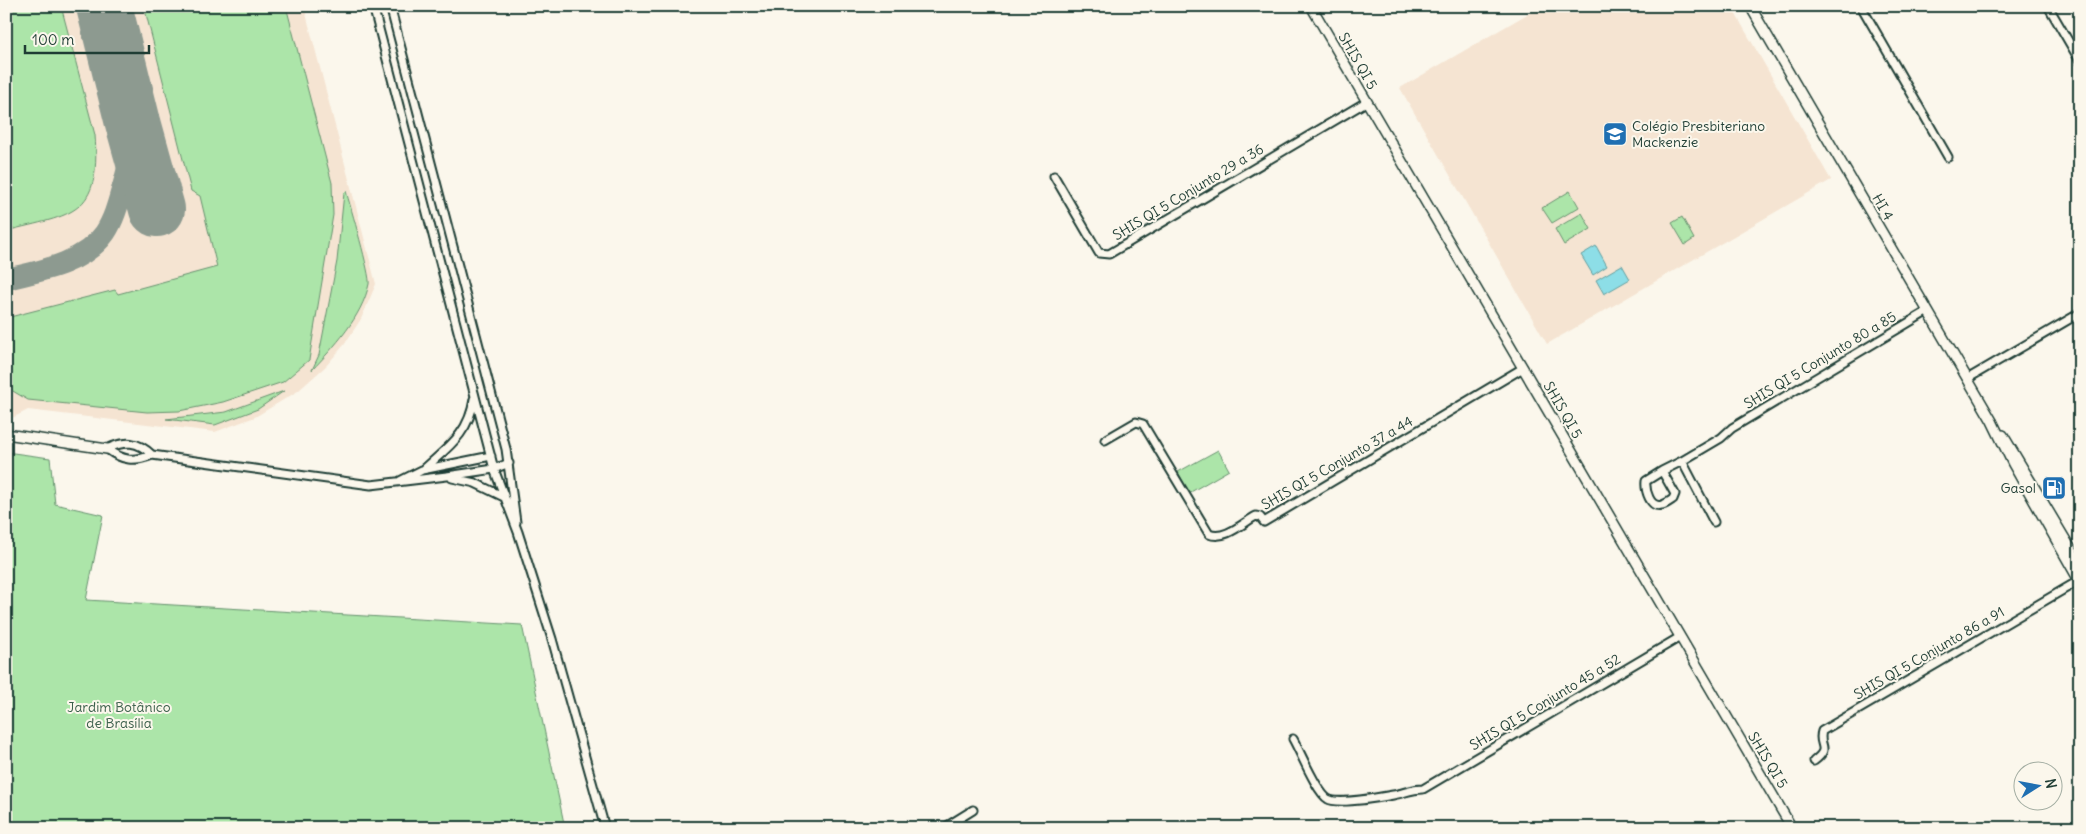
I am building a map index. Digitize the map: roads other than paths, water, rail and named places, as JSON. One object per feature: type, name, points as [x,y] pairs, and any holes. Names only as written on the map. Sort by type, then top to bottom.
[{"type":"street","points":[[373,6],[494,468],[518,532],[552,639],[605,828]]},
{"type":"street","points":[[390,6],[509,463],[518,532]]},
{"type":"street","name":"SHIS QI 5","points":[[1311,6],[1792,828]]},
{"type":"street","name":"HI 4","points":[[1750,6],[1967,380],[1992,421],[2018,457],[2080,564]]},
{"type":"street","points":[[1861,6],[1948,157]]},
{"type":"street","points":[[2048,6],[2080,61]]},
{"type":"street","name":"SHIS QI 5 Conjunto 29 a 36","points":[[1054,176],[1099,253],[1109,254],[1366,102]]},
{"type":"street","name":"SHIS QI 5 Conjunto 80 a 85","points":[[1662,471],[1721,438],[1732,428],[1928,311]]},
{"type":"street","points":[[1967,380],[2080,313]]},
{"type":"street","name":"SHIS QI 5 Conjunto 37 a 44","points":[[1104,440],[1136,422],[1143,424],[1209,534],[1215,537],[1223,535],[1256,516],[1260,517],[1264,522],[1523,368]]},
{"type":"street","points":[[422,470],[463,432],[472,415],[475,396]]},
{"type":"street","name":"HI 4","points":[[1992,421],[2013,464],[2079,581]]},
{"type":"street","points":[[6,434],[107,449],[118,457],[139,460],[152,455],[371,485],[393,484],[447,476],[494,468],[509,463]]},
{"type":"street","points":[[107,449],[120,443],[131,444],[142,446],[152,455]]},
{"type":"street","points":[[393,484],[422,470],[491,456]]},
{"type":"street","points":[[1682,461],[1714,522]]},
{"type":"street","points":[[1662,471],[1675,494],[1673,499],[1661,506],[1651,501],[1645,486],[1646,481],[1662,471]]},
{"type":"street","points":[[447,476],[475,482],[504,497]]},
{"type":"street","name":"SHIS QI 5 Conjunto 86 a 91","points":[[1814,761],[1824,750],[1822,730],[2079,581]]},
{"type":"street","name":"SHIS QI 5 Conjunto 45 a 52","points":[[1293,738],[1321,793],[1329,800],[1339,801],[1385,796],[1409,790],[1423,789],[1680,637]]},
{"type":"street","points":[[944,828],[973,810]]},
{"type":"water","points":[[1596,246],[1607,266],[1593,275],[1581,255]]},
{"type":"water","points":[[1622,265],[1630,279],[1604,294],[1596,280]]},
{"type":"place","name":"Colégio Presbiteriano Mackenzie","points":[[1615,134]]},
{"type":"place","name":"Gasol","points":[[2054,488]]},
{"type":"park label","name":"Jardim Botânico de Brasília","points":[[119,716]]}]
